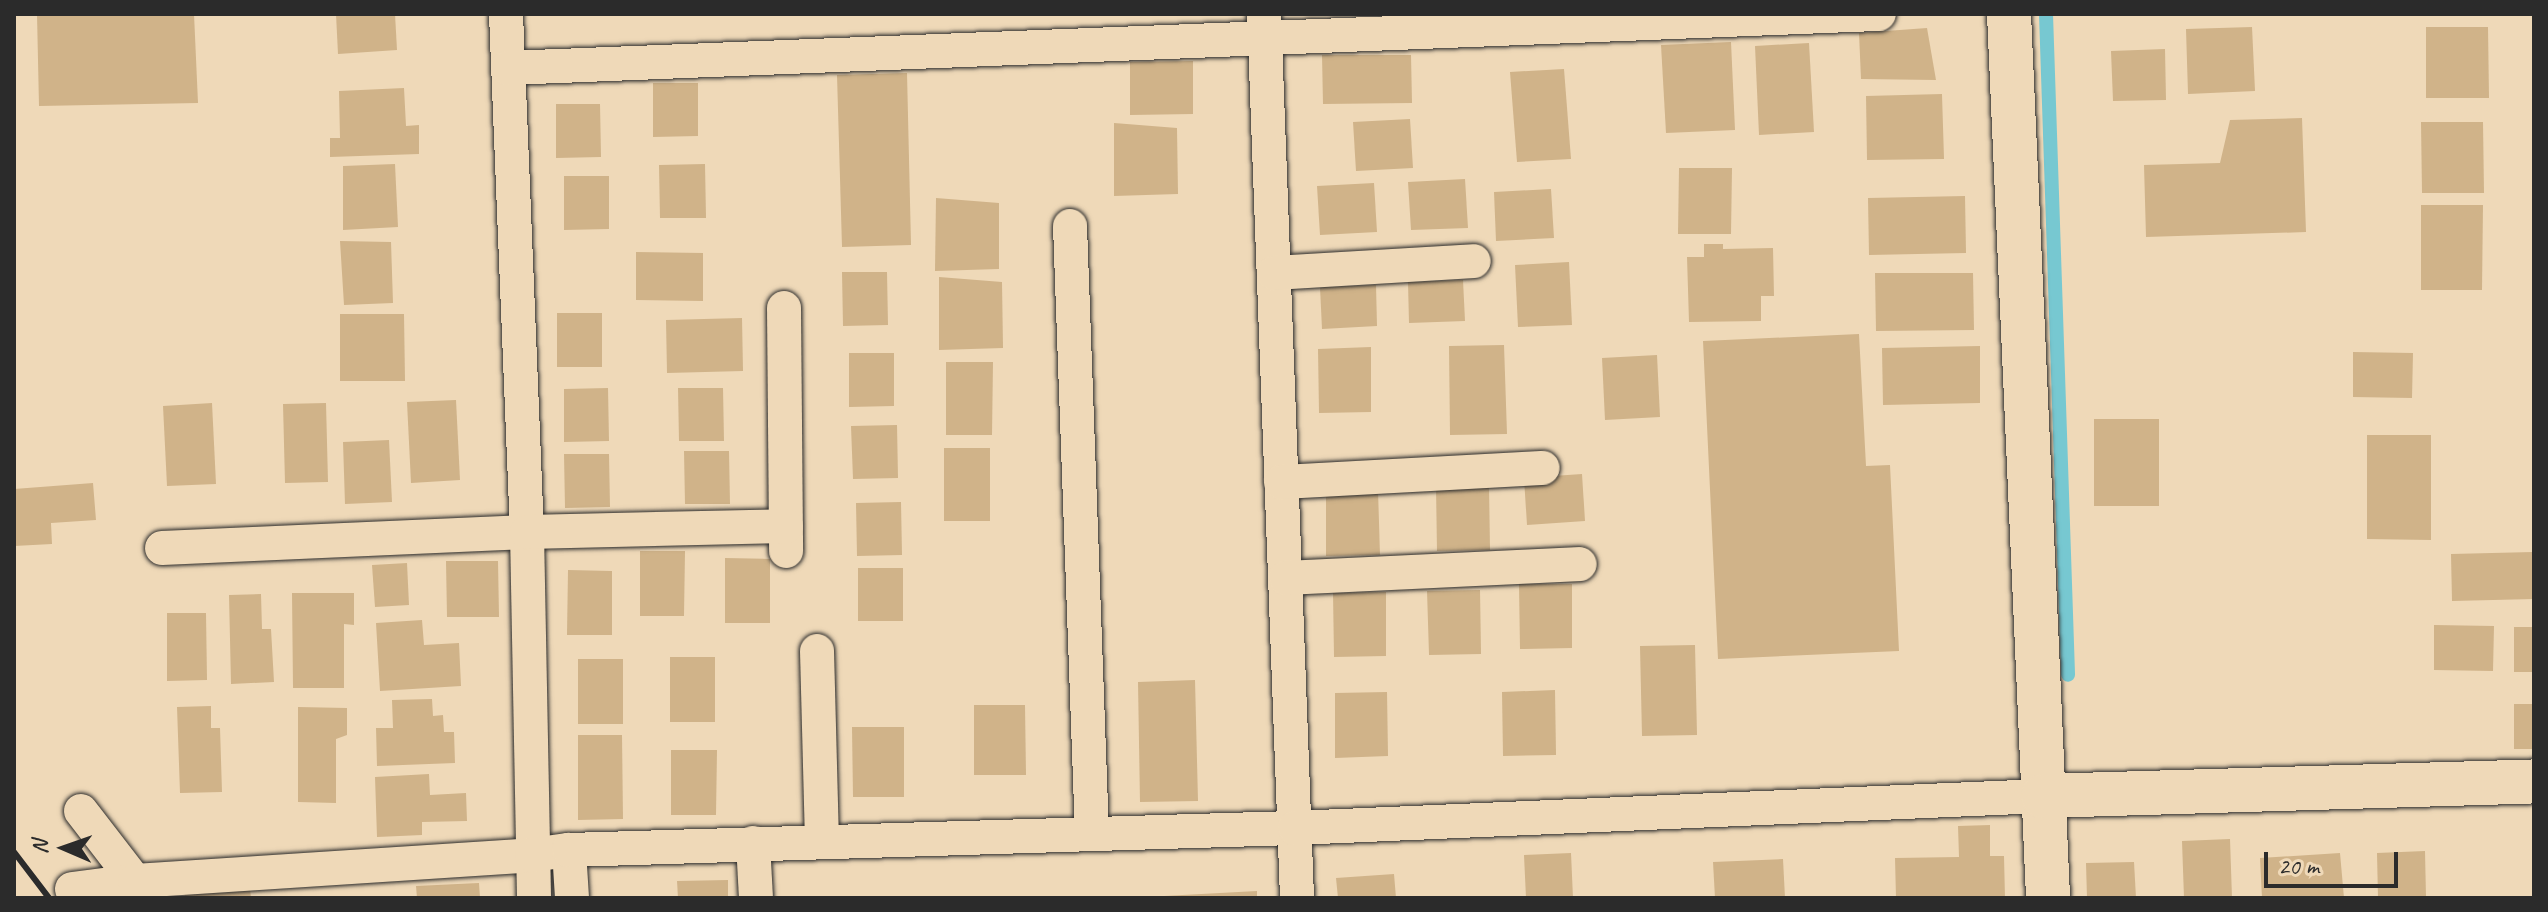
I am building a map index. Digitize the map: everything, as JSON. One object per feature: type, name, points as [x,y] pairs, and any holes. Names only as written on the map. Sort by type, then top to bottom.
[{"type":"street","points":[[506,14],[527,532],[534,898]]},
{"type":"street","points":[[508,68],[1265,26],[1879,14]]},
{"type":"street","points":[[2009,14],[2048,898]]},
{"type":"street","points":[[1265,26],[1297,898]]},
{"type":"street","points":[[1070,226],[1092,834]]},
{"type":"street","points":[[1274,273],[1474,261]]},
{"type":"street","points":[[162,548],[527,532],[786,538],[784,308]]},
{"type":"street","points":[[1281,482],[1543,468]]},
{"type":"street","points":[[1286,578],[1580,564]]},
{"type":"street","points":[[817,651],[822,841]]},
{"type":"street","points":[[72,889],[142,890],[569,850],[1295,828],[2043,796],[2534,781]]},
{"type":"street","points":[[81,811],[142,890]]},
{"type":"street","points":[[753,843],[756,898]]},
{"type":"street","points":[[569,850],[572,898]]},
{"type":"building","points":[[37,14],[194,14],[198,103],[39,106]]},
{"type":"building","points":[[336,14],[395,14],[397,50],[338,54]]},
{"type":"building","points":[[2252,27],[2255,91],[2188,94],[2186,29]]},
{"type":"building","points":[[2426,27],[2488,27],[2489,98],[2426,98]]},
{"type":"building","points":[[1927,28],[1936,80],[1861,79],[1859,33]]},
{"type":"building","points":[[1731,42],[1735,130],[1666,133],[1661,45]]},
{"type":"building","points":[[1809,43],[1814,132],[1759,135],[1755,46]]},
{"type":"building","points":[[2165,49],[2166,100],[2113,101],[2111,51]]},
{"type":"building","points":[[1322,55],[1411,55],[1412,103],[1323,104]]},
{"type":"building","points":[[1193,61],[1193,114],[1130,115],[1130,62]]},
{"type":"building","points":[[1564,69],[1571,159],[1517,162],[1510,72]]},
{"type":"building","points":[[907,73],[911,245],[842,247],[837,75]]},
{"type":"building","points":[[653,83],[698,83],[698,136],[653,137]]},
{"type":"building","points":[[404,88],[406,126],[419,125],[419,154],[330,157],[330,138],[340,138],[339,91]]},
{"type":"building","points":[[1942,94],[1944,159],[1867,160],[1866,96]]},
{"type":"building","points":[[556,104],[600,104],[601,157],[556,158]]},
{"type":"building","points":[[2302,118],[2306,232],[2146,237],[2144,165],[2220,163],[2230,120]]},
{"type":"building","points":[[1410,119],[1413,168],[1356,171],[1353,122]]},
{"type":"building","points":[[2421,122],[2483,122],[2484,193],[2422,193]]},
{"type":"building","points":[[1114,123],[1177,128],[1178,194],[1114,196]]},
{"type":"building","points":[[395,164],[398,227],[343,230],[343,166]]},
{"type":"building","points":[[705,164],[706,218],[660,218],[659,165]]},
{"type":"building","points":[[1679,168],[1732,168],[1731,234],[1678,234]]},
{"type":"building","points":[[564,176],[609,176],[609,229],[564,230]]},
{"type":"building","points":[[1465,179],[1468,228],[1411,230],[1408,182]]},
{"type":"building","points":[[1374,183],[1377,232],[1320,235],[1317,186]]},
{"type":"building","points":[[1551,189],[1554,238],[1496,241],[1494,192]]},
{"type":"building","points":[[1965,196],[1966,253],[1869,255],[1868,198]]},
{"type":"building","points":[[936,198],[999,203],[999,269],[935,271]]},
{"type":"building","points":[[2421,205],[2483,205],[2482,290],[2421,290]]},
{"type":"building","points":[[340,241],[391,242],[393,303],[344,305]]},
{"type":"building","points":[[1704,244],[1723,244],[1723,249],[1773,248],[1774,296],[1761,296],[1761,321],[1689,322],[1687,257],[1704,257]]},
{"type":"building","points":[[636,252],[703,253],[703,301],[636,300]]},
{"type":"building","points":[[1569,262],[1572,325],[1518,327],[1515,265]]},
{"type":"building","points":[[842,272],[887,272],[888,325],[843,326]]},
{"type":"building","points":[[1875,273],[1973,273],[1974,330],[1876,331]]},
{"type":"building","points":[[939,277],[1002,282],[1003,348],[939,350]]},
{"type":"building","points":[[1463,280],[1465,321],[1409,323],[1408,282]]},
{"type":"building","points":[[1376,285],[1377,326],[1322,329],[1320,287]]},
{"type":"building","points":[[557,313],[602,313],[602,367],[557,367]]},
{"type":"building","points":[[340,314],[404,314],[405,381],[340,381]]},
{"type":"building","points":[[742,318],[743,371],[667,373],[666,320]]},
{"type":"building","points":[[1859,334],[1866,466],[1890,465],[1899,651],[1718,659],[1703,341]]},
{"type":"building","points":[[1504,345],[1507,434],[1450,435],[1449,346]]},
{"type":"building","points":[[1980,346],[1980,403],[1883,405],[1882,348]]},
{"type":"building","points":[[1371,347],[1371,412],[1319,413],[1318,349]]},
{"type":"building","points":[[2353,352],[2413,353],[2412,398],[2353,397]]},
{"type":"building","points":[[849,353],[894,353],[894,406],[849,407]]},
{"type":"building","points":[[1657,355],[1660,417],[1605,420],[1602,358]]},
{"type":"building","points":[[946,362],[993,362],[992,435],[946,435]]},
{"type":"building","points":[[608,388],[609,441],[564,442],[564,389]]},
{"type":"building","points":[[678,388],[723,388],[724,441],[679,441]]},
{"type":"building","points":[[456,400],[460,480],[411,483],[407,402]]},
{"type":"building","points":[[212,403],[216,484],[167,486],[163,406]]},
{"type":"building","points":[[326,403],[328,482],[285,483],[283,404]]},
{"type":"building","points":[[2094,419],[2159,419],[2159,506],[2094,506]]},
{"type":"building","points":[[897,425],[898,478],[853,479],[851,426]]},
{"type":"building","points":[[2367,435],[2431,435],[2431,540],[2367,539]]},
{"type":"building","points":[[389,440],[392,502],[345,504],[343,442]]},
{"type":"building","points":[[944,448],[990,448],[990,521],[944,521]]},
{"type":"building","points":[[684,451],[729,451],[730,504],[685,504]]},
{"type":"building","points":[[564,454],[609,454],[610,507],[565,508]]},
{"type":"building","points":[[1582,474],[1585,521],[1527,525],[1524,478]]},
{"type":"building","points":[[93,483],[96,520],[51,523],[52,544],[14,546],[14,489]]},
{"type":"building","points":[[1436,486],[1489,486],[1490,550],[1437,551]]},
{"type":"building","points":[[1378,490],[1380,555],[1326,556],[1326,491]]},
{"type":"building","points":[[901,502],[902,555],[857,556],[856,503]]},
{"type":"building","points":[[640,551],[685,551],[684,616],[640,616]]},
{"type":"building","points":[[2533,552],[2534,599],[2452,601],[2451,554]]},
{"type":"building","points":[[725,558],[770,559],[770,623],[725,623]]},
{"type":"building","points":[[446,561],[498,561],[499,617],[447,617]]},
{"type":"building","points":[[407,563],[409,605],[375,607],[372,565]]},
{"type":"building","points":[[858,568],[903,568],[903,621],[858,621]]},
{"type":"building","points":[[568,570],[612,571],[612,635],[567,635]]},
{"type":"building","points":[[1519,584],[1572,584],[1572,648],[1520,649]]},
{"type":"building","points":[[1480,590],[1481,654],[1429,655],[1427,591]]},
{"type":"building","points":[[1386,592],[1386,656],[1334,657],[1333,593]]},
{"type":"building","points":[[292,593],[354,593],[354,625],[344,624],[344,688],[293,688]]},
{"type":"building","points":[[261,594],[262,629],[271,629],[274,682],[231,684],[229,595]]},
{"type":"building","points":[[167,613],[206,613],[207,680],[167,681]]},
{"type":"building","points":[[422,620],[424,645],[459,643],[461,686],[380,691],[376,623]]},
{"type":"building","points":[[2434,625],[2494,626],[2493,671],[2434,670]]},
{"type":"building","points":[[2514,627],[2534,627],[2534,672],[2514,672]]},
{"type":"building","points":[[1695,645],[1697,735],[1642,736],[1640,646]]},
{"type":"building","points":[[670,657],[715,657],[715,722],[670,722]]},
{"type":"building","points":[[578,659],[623,659],[623,724],[578,724]]},
{"type":"building","points":[[1195,680],[1198,801],[1140,802],[1138,682]]},
{"type":"building","points":[[1555,690],[1556,755],[1503,756],[1502,692]]},
{"type":"building","points":[[1387,692],[1388,756],[1335,758],[1335,693]]},
{"type":"building","points":[[432,699],[433,716],[443,715],[444,732],[454,732],[455,763],[377,766],[376,728],[393,728],[392,700]]},
{"type":"building","points":[[2514,704],[2534,704],[2534,749],[2514,749]]},
{"type":"building","points":[[974,705],[1025,705],[1026,775],[974,775]]},
{"type":"building","points":[[211,706],[211,728],[220,728],[222,792],[180,793],[177,707]]},
{"type":"building","points":[[298,707],[347,708],[347,735],[336,739],[336,803],[298,802]]},
{"type":"building","points":[[852,727],[904,727],[904,797],[853,797]]},
{"type":"building","points":[[578,735],[622,735],[623,819],[578,820]]},
{"type":"building","points":[[671,750],[717,750],[716,815],[671,815]]},
{"type":"building","points":[[429,774],[430,795],[466,793],[467,821],[422,822],[422,835],[377,837],[375,777]]},
{"type":"building","points":[[1990,825],[1990,856],[2004,856],[2005,898],[1896,898],[1895,858],[1959,857],[1958,826]]},
{"type":"building","points":[[2230,839],[2232,898],[2184,898],[2182,841]]},
{"type":"building","points":[[2425,851],[2426,898],[2378,898],[2377,853]]},
{"type":"building","points":[[1571,853],[1573,898],[1526,898],[1524,855]]},
{"type":"building","points":[[2340,853],[2344,898],[2262,898],[2260,858]]},
{"type":"building","points":[[1783,859],[1785,898],[1715,898],[1713,862]]},
{"type":"building","points":[[2134,862],[2136,898],[2087,898],[2086,863]]},
{"type":"building","points":[[1394,874],[1396,898],[1338,898],[1336,878]]},
{"type":"building","points":[[728,880],[728,898],[678,898],[677,881]]},
{"type":"building","points":[[479,883],[480,898],[417,898],[416,886]]},
{"type":"building","points":[[250,889],[251,898],[185,898],[184,892]]},
{"type":"building","points":[[1257,891],[1257,898],[1164,898],[1164,896]]},
{"type":"waterway","points":[[2046,14],[2068,675]]},
{"type":"railway","points":[[14,852],[49,898]]}]
